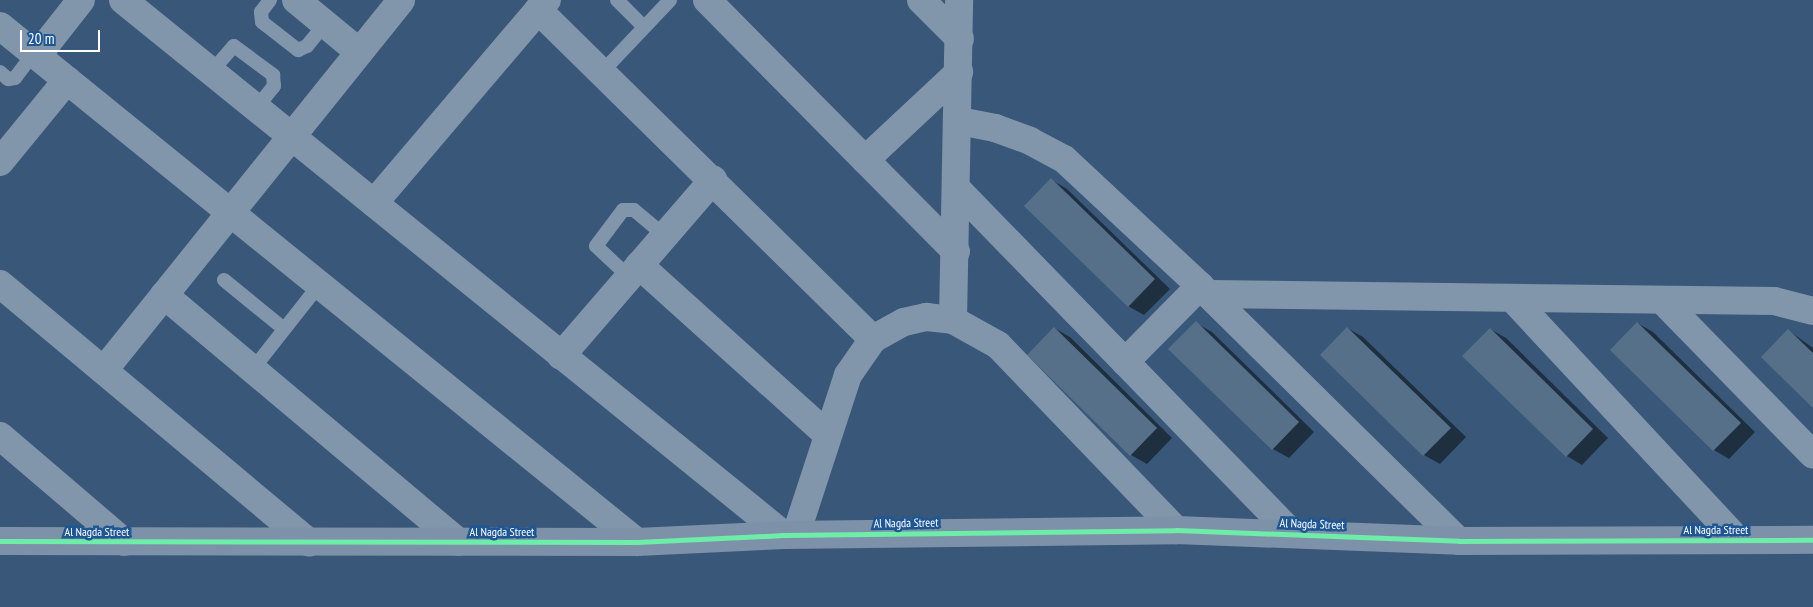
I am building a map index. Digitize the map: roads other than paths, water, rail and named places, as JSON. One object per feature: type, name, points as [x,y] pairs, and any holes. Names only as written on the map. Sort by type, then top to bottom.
[{"type":"street","points":[[36,55],[81,0]]},
{"type":"street","points":[[123,0],[561,356],[790,535],[848,375],[873,339],[904,322],[926,317],[953,320],[973,328],[998,345],[1176,530]]},
{"type":"street","points":[[296,0],[359,52]]},
{"type":"street","points":[[104,370],[401,0]]},
{"type":"street","points":[[707,0],[956,252]]},
{"type":"street","points":[[921,0],[960,38]]},
{"type":"street","points":[[953,320],[956,252],[959,0]]},
{"type":"street","points":[[374,203],[542,5],[602,72],[873,339]]},
{"type":"street","points":[[0,26],[637,542]]},
{"type":"street","points":[[865,160],[959,72]]},
{"type":"street","points":[[4,150],[67,80]]},
{"type":"street","points":[[958,121],[995,128],[1022,137],[1064,159],[1204,290],[1459,541]]},
{"type":"street","points":[[561,356],[713,180]]},
{"type":"street","points":[[957,189],[1292,533]]},
{"type":"street","points":[[634,271],[827,434]]},
{"type":"street","points":[[1125,362],[1204,290],[1512,298],[1774,301],[1813,312]]},
{"type":"street","points":[[3,292],[104,370],[309,542]]},
{"type":"street","points":[[164,295],[458,542]]},
{"type":"street","points":[[1512,298],[1738,540]]},
{"type":"street","points":[[1662,300],[1813,455]]},
{"type":"street","points":[[0,436],[124,542]]},
{"type":"street","name":"Al Nagda Street","points":[[0,541],[637,542],[790,535],[1176,530],[1292,533],[1459,541],[1813,540]]},
{"type":"lane","points":[[270,0],[261,12],[262,22],[298,50],[305,48],[325,24]]},
{"type":"lane","points":[[617,0],[644,27]]},
{"type":"lane","points":[[602,72],[670,0]]},
{"type":"lane","points":[[0,72],[8,79],[15,78],[36,55]]},
{"type":"lane","points":[[634,271],[596,246],[623,210],[634,210],[665,236]]},
{"type":"lane","points":[[224,280],[284,329]]},
{"type":"lane","points":[[253,369],[319,285]]}]
